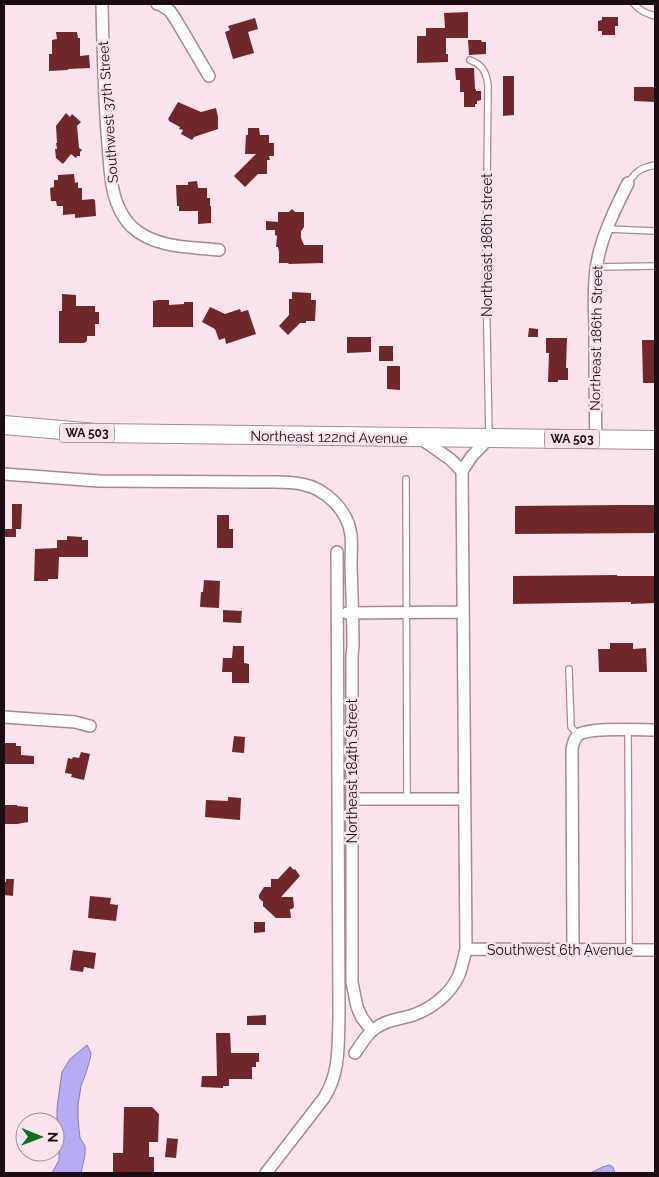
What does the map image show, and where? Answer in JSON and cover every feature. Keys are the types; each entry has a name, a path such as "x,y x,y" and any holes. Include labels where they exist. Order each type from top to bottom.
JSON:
{"highway":[{"name":"Northeast 122nd Avenue","path":"4,425 96,433 655,440"}],"street":[{"name":"Southwest 37th Street","path":"102,4 104,90 110,167 113,188 119,208 124,218 132,227 155,242 218,250"},
{"path":"157,4 170,11 209,76"},
{"name":"Northeast 186th Street","path":"596,439 594,311 596,267 608,229 628,183"},
{"path":"419,438 450,459 462,471"},
{"path":"355,1053 372,1031 397,1018 423,1011 445,995 459,975 466,949 462,471 472,456 489,438"},
{"name":"Northeast 184th Street","path":"4,474 98,481 274,482 302,484 330,497 340,508 347,520 351,534 353,613 352,982 357,1006 362,1018 372,1031"},
{"name":"Northeast 184th Street","path":"266,1173 331,1088 337,1069 339,1017 337,552"},
{"path":"338,614 463,612"},
{"path":"4,717 75,722 90,726"},
{"path":"573,950 572,750 574,741 579,735 591,730 655,730"},
{"path":"352,799 465,799"},
{"name":"Southwest 6th Avenue","path":"466,949 655,950"}],"lane":[{"path":"634,4 647,14 655,16"},
{"name":"Northeast 186th street","path":"470,60 478,63 486,75 488,86 486,280 489,438"},
{"path":"628,183 635,173 642,168 655,165"},
{"path":"608,229 655,231"},
{"path":"596,267 655,266"},
{"path":"406,479 407,799"},
{"path":"569,669 570,727 579,735"},
{"path":"628,730 630,950"}],"shaded area":[{"path":"87,1045 91,1053 81,1086 78,1105 80,1138 85,1146 85,1155 81,1173 52,1173 58,1162 65,1162 65,1112 57,1112 57,1108 62,1072 70,1059"},
{"path":"609,1165 613,1167 615,1173 590,1173 603,1167"}],"building":[{"path":"468,12 468,38 446,38 448,62 417,63 417,36 426,36 426,28 445,28 444,13"},
{"path":"602,17 618,17 615,35 602,35 602,31 598,31 598,21 602,20"},
{"path":"255,18 258,29 248,32 254,53 233,59 225,32 230,30 228,26"},
{"path":"56,32 77,32 78,38 80,38 80,56 89,55 90,68 49,71 49,54 52,54 52,40 57,39"},
{"path":"468,40 486,42 486,54 469,55"},
{"path":"455,68 474,68 475,89 476,91 481,91 481,100 477,101 475,107 464,107 464,92 460,92 460,80 456,80"},
{"path":"503,76 514,76 514,115 503,116"},
{"path":"634,87 655,87 655,102 634,101"},
{"path":"178,102 201,112 216,108 218,129 194,137 192,140 181,134 183,130 179,129 180,127 168,119"},
{"path":"66,113 70,117 72,114 81,122 77,126 79,148 82,150 80,156 76,158 71,154 63,164 56,158 56,126"},
{"path":"248,128 259,128 260,135 269,135 269,143 274,143 274,156 269,156 270,160 267,160 267,174 258,174 245,187 234,176 256,154 245,154"},
{"path":"74,174 75,183 78,182 78,188 82,188 82,200 95,200 96,216 75,218 75,214 63,215 63,206 57,206 56,201 51,201 50,188 54,187 54,180 58,180 58,175"},
{"path":"197,181 198,188 207,188 207,198 210,198 211,206 211,223 198,224 198,211 179,211 179,206 177,206 176,185 188,185 188,182"},
{"path":"292,209 295,212 304,212 304,227 301,231 301,238 304,245 323,245 323,263 279,263 279,252 278,247 276,247 277,236 275,235 275,230 266,230 266,221 278,222 278,212 289,212"},
{"path":"292,292 311,293 311,300 316,300 315,321 300,323 288,335 279,326 289,315 289,299 292,299"},
{"path":"62,294 76,295 76,306 95,306 95,312 99,312 99,324 95,324 95,336 87,336 87,341 84,343 59,343 59,311 62,311"},
{"path":"169,300 169,305 193,302 193,327 153,327 153,301"},
{"path":"210,307 225,314 240,309 241,312 248,310 256,334 226,344 225,338 219,340 215,329 202,322"},
{"path":"529,328 538,329 538,337 528,337"},
{"path":"347,337 371,337 371,352 347,353"},
{"path":"546,338 567,338 566,368 568,368 568,380 548,382 549,353 546,353"},
{"path":"642,340 655,340 655,383 643,383"},
{"path":"379,346 393,346 393,361 379,361"},
{"path":"387,366 400,366 400,390 387,389"},
{"path":"12,504 22,504 21,529 16,529 16,537 5,537 5,529 12,529"},
{"path":"655,505 655,533 515,534 515,506"},
{"path":"217,515 229,515 229,529 233,529 233,548 217,548"},
{"path":"67,536 82,537 82,540 88,540 88,557 59,557 58,579 34,581 35,549 57,548 57,540 67,540"},
{"path":"513,576 655,576 655,603 513,604"},
{"path":"204,580 220,581 219,608 200,607"},
{"path":"223,610 242,611 241,623 223,622"},
{"path":"610,643 633,643 633,649 646,648 647,672 599,672 598,649 610,649"},
{"path":"233,646 244,646 244,663 249,664 249,683 232,683 232,672 222,672 223,658 232,658"},
{"path":"234,736 245,737 244,753 232,752"},
{"path":"4,743 16,743 16,746 21,746 21,755 34,756 34,764 4,764"},
{"path":"81,752 90,754 84,780 71,777 72,774 65,773 68,758 79,758"},
{"path":"228,797 241,798 240,820 205,817 206,800 228,801"},
{"path":"4,805 28,807 28,822 4,824"},
{"path":"290,866 300,876 281,897 293,897 294,907 290,909 291,918 276,918 263,906 259,895 264,887 271,887 271,879 278,879"},
{"path":"6,879 14,879 13,896 4,895 4,882 6,882"},
{"path":"90,896 111,898 110,904 118,905 116,921 88,918"},
{"path":"254,922 265,922 265,932 254,933"},
{"path":"73,950 96,953 94,969 84,967 83,972 70,970"},
{"path":"266,1015 266,1025 247,1025 247,1016"},
{"path":"216,1033 230,1033 231,1053 259,1053 259,1062 256,1062 256,1067 252,1067 252,1079 229,1079 229,1086 223,1086 223,1088 201,1087 202,1076 217,1076"},
{"path":"124,1107 152,1107 159,1114 158,1142 149,1142 149,1157 154,1157 154,1173 113,1173 113,1153 123,1153"},
{"path":"167,1138 178,1139 176,1158 165,1157"}]}
